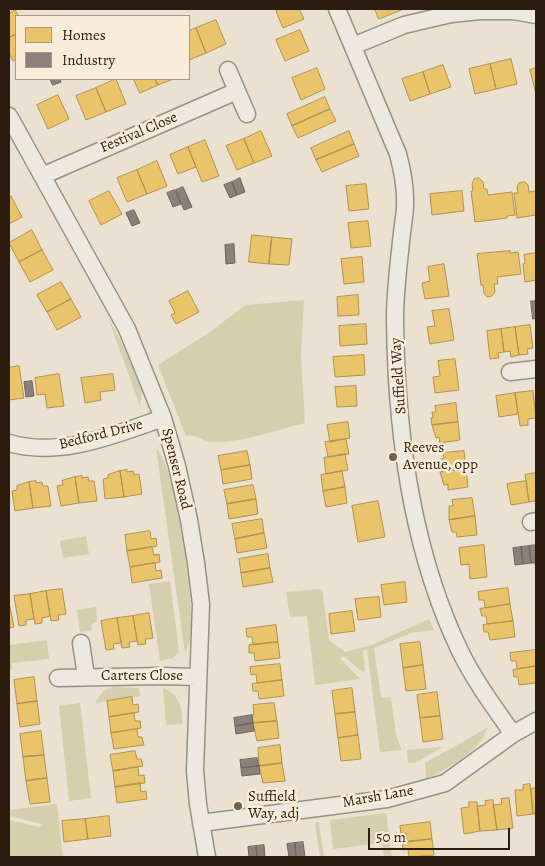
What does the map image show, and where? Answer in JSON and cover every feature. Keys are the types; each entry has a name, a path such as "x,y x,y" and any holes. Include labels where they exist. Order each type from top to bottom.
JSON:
{"street":[{"name":"Suffield Way","path":"337,9 398,154 403,177 405,201 395,318 403,443 420,538 436,593 460,652 513,734"},
{"path":"353,46 404,25 452,14 480,11 513,11 536,15"},
{"path":"228,70 247,114"},
{"name":"Festival Close","path":"42,176 237,91"},
{"name":"Spenser Road","path":"9,116 127,329 163,418 185,502 196,563 201,608 196,770 201,823 207,857"},
{"path":"510,372 536,369"},
{"name":"Bedford Drive","path":"9,442 22,446 46,449 70,446 97,440 163,418"},
{"name":"Carters Close","path":"81,643 86,676"},
{"name":"Carters Close","path":"58,678 86,676 198,677"},
{"name":"Marsh Lane","path":"201,823 387,799 445,783 513,734 536,721"}],"shaded area":[{"path":"304,300 301,355 305,423 248,438 224,442 208,442 190,435 186,436 158,365 211,331 246,305"},
{"path":"108,318 124,347 142,390 140,406"},
{"path":"156,448 164,461 171,483 184,540 191,622 190,642 185,653"},
{"path":"86,536 89,554 63,558 60,541"},
{"path":"170,581 179,652 173,658 160,661 149,584"},
{"path":"322,589 329,640 345,652 371,645 429,619 434,630 411,633 374,648 381,698 391,697 396,735 402,750 380,752 367,649 363,651 365,670 363,672 343,656 340,658 360,679 315,685 307,616 290,617 286,592"},
{"path":"96,607 97,622 92,624 91,631 80,632 77,610"},
{"path":"47,640 49,659 12,663 12,669 9,670 9,645"},
{"path":"114,687 139,688 140,696 95,703 105,691"},
{"path":"163,688 173,694 179,702 182,712 182,724 166,725"},
{"path":"80,703 91,798 69,801 59,706"},
{"path":"487,728 484,736 471,752 453,765 426,779 425,763"},
{"path":"443,747 419,762 408,763 407,750"},
{"path":"57,804 63,857 9,857 9,820 39,827 42,824 9,816 9,810"},
{"path":"386,813 392,857 384,857 382,843 333,849 330,820"},
{"path":"319,822 324,857 320,857 315,823"}],"building: Homes":[{"path":"280,9 299,9 304,19 283,28 276,11"},
{"path":"375,9 404,9 379,19"},
{"path":"15,10 18,15 15,15 15,35 9,38 9,14"},
{"path":"216,20 226,44 206,53 196,28"},
{"path":"196,28 206,53 190,60 190,31"},
{"path":"300,30 309,51 285,61 276,40"},
{"path":"15,35 15,60 13,61 9,53 9,38"},
{"path":"511,59 517,84 496,89 490,64"},
{"path":"490,64 496,89 475,94 469,69"},
{"path":"443,65 451,87 430,94 423,72"},
{"path":"317,68 325,89 301,100 292,78"},
{"path":"536,68 536,94 530,70"},
{"path":"423,72 430,94 410,101 402,79"},
{"path":"116,80 126,104 106,112 96,88"},
{"path":"134,80 156,80 158,85 140,93"},
{"path":"156,80 171,80 158,85"},
{"path":"96,88 106,112 86,120 76,96"},
{"path":"58,95 69,119 48,129 37,105"},
{"path":"325,97 330,109 292,126 287,114"},
{"path":"330,109 336,121 298,138 292,126"},
{"path":"261,131 272,156 254,163 244,139"},
{"path":"349,131 354,144 316,160 311,148"},
{"path":"244,139 254,163 237,170 226,146"},
{"path":"205,140 219,176 202,182 188,147"},
{"path":"354,144 359,156 322,172 316,160"},
{"path":"188,147 196,167 178,174 170,155"},
{"path":"157,161 167,186 147,194 137,170"},
{"path":"137,170 147,194 127,202 117,178"},
{"path":"479,178 483,182 484,189 487,189 488,195 512,192 515,215 507,216 507,218 475,222 471,191 473,191 472,184 474,179"},
{"path":"525,182 528,185 529,192 536,191 536,215 517,218 514,193 518,193 517,187 519,183"},
{"path":"366,184 369,209 349,211 346,186"},
{"path":"109,191 122,214 101,225 89,201"},
{"path":"462,191 464,211 432,215 430,194"},
{"path":"11,196 22,217 9,224 9,198"},
{"path":"368,221 371,246 351,248 348,223"},
{"path":"32,230 42,250 19,262 9,243"},
{"path":"252,235 272,237 269,264 249,262"},
{"path":"272,237 292,239 289,265 269,264"},
{"path":"42,250 53,270 30,282 19,262"},
{"path":"510,251 510,253 518,252 521,274 497,277 498,284 494,284 495,292 492,296 487,297 484,293 483,285 481,285 477,254"},
{"path":"536,253 536,280 525,282 524,255"},
{"path":"362,257 364,282 344,284 341,259"},
{"path":"444,264 449,296 425,299 422,283 430,281 428,267"},
{"path":"61,282 71,299 47,312 37,295"},
{"path":"188,291 199,312 176,324 171,315 175,313 169,301"},
{"path":"358,295 359,315 338,316 337,297"},
{"path":"71,299 81,317 57,330 47,312"},
{"path":"449,309 454,340 430,344 427,327 435,326 432,311"},
{"path":"366,324 367,344 340,346 339,326"},
{"path":"530,325 533,348 527,349 528,354 519,355 515,327"},
{"path":"515,327 519,355 511,357 510,351 504,352 501,329"},
{"path":"501,329 504,352 498,353 499,358 490,359 487,331"},
{"path":"364,355 365,375 335,377 333,357"},
{"path":"455,359 459,390 435,393 433,377 440,376 438,361"},
{"path":"19,366 24,398 9,400 9,368"},
{"path":"59,374 64,406 47,408 45,394 37,395 35,378"},
{"path":"113,374 115,390 100,392 101,400 85,403 81,378"},
{"path":"356,386 357,406 337,407 335,387"},
{"path":"533,391 536,418 528,419 528,425 520,426 515,393"},
{"path":"515,393 518,414 499,417 496,396"},
{"path":"456,403 458,422 432,425 431,418 433,418 432,412 436,412 435,406"},
{"path":"348,422 350,438 330,442 327,425"},
{"path":"458,422 460,440 440,443 439,437 436,438 432,425"},
{"path":"346,439 349,454 328,457 325,442"},
{"path":"247,451 250,465 221,470 218,456"},
{"path":"464,451 466,469 440,472 440,459 444,459 443,453"},
{"path":"345,454 348,470 326,474 324,458"},
{"path":"250,465 252,479 223,484 221,470"},
{"path":"466,469 468,487 448,490 448,484 444,485 440,472"},
{"path":"127,470 127,472 133,471 134,475 139,474 142,494 124,497 120,471"},
{"path":"120,471 124,497 105,499 103,479"},
{"path":"342,471 345,487 323,491 321,475"},
{"path":"536,473 536,501 529,502 525,475"},
{"path":"82,476 82,478 88,477 89,481 94,481 97,501 79,503 75,477"},
{"path":"75,477 79,503 61,506 57,486 63,485 62,481"},
{"path":"36,481 36,483 42,482 43,486 48,486 51,506 33,508 29,482"},
{"path":"526,481 529,502 511,505 507,484"},
{"path":"29,482 33,508 15,511 12,491 17,490 17,486"},
{"path":"253,485 256,499 227,504 224,490"},
{"path":"345,487 347,503 326,507 323,491"},
{"path":"472,498 475,516 449,520 449,506 453,506 452,500"},
{"path":"256,499 258,514 229,519 227,504"},
{"path":"378,501 385,537 358,542 352,506"},
{"path":"475,516 477,535 457,537 456,532 452,532 449,520"},
{"path":"262,519 264,533 235,539 232,524"},
{"path":"150,531 151,539 156,538 157,546 127,551 125,535"},
{"path":"264,533 267,548 237,553 235,539"},
{"path":"484,545 487,577 470,579 469,564 461,565 459,548"},
{"path":"152,547 154,555 159,554 160,562 130,567 127,551"},
{"path":"268,554 270,568 241,573 239,559"},
{"path":"155,563 156,571 161,570 162,578 132,583 130,567"},
{"path":"270,568 273,582 243,587 241,573"},
{"path":"405,582 407,602 384,605 381,585"},
{"path":"508,588 510,604 485,608 484,600 479,600 478,592"},
{"path":"62,589 66,614 58,615 59,620 51,621 46,591"},
{"path":"46,591 50,616 42,618 42,623 35,624 30,594"},
{"path":"30,594 34,619 26,620 26,625 19,626 14,596"},
{"path":"379,597 381,617 358,620 355,599"},
{"path":"9,602 14,627 9,628"},
{"path":"510,604 513,621 487,624 486,616 482,616 480,609"},
{"path":"352,611 355,631 331,634 329,614"},
{"path":"149,613 153,638 145,639 146,644 138,645 133,616"},
{"path":"133,616 137,641 129,642 130,647 122,648 117,618"},
{"path":"117,618 121,643 113,644 114,649 106,650 101,621"},
{"path":"513,621 515,637 490,640 488,632 484,632 483,625"},
{"path":"276,625 278,642 253,645 252,637 247,637 246,629"},
{"path":"278,642 280,658 255,661 254,653 249,653 249,645"},
{"path":"420,642 423,665 403,668 400,644"},
{"path":"536,650 536,666 517,669 516,661 511,661 510,653"},
{"path":"280,664 282,680 257,683 256,674 251,675 250,667"},
{"path":"423,665 426,689 406,691 403,668"},
{"path":"536,666 536,683 519,685 518,677 514,677 513,670"},
{"path":"34,677 37,701 17,704 14,680"},
{"path":"282,680 284,696 259,699 258,691 253,691 252,684"},
{"path":"352,688 355,712 335,714 332,691"},
{"path":"437,692 440,716 420,718 417,695"},
{"path":"132,697 133,705 138,704 139,712 109,717 107,701"},
{"path":"37,701 40,724 20,727 17,704"},
{"path":"274,703 277,721 253,723 253,705"},
{"path":"355,712 358,735 338,738 335,714"},
{"path":"134,713 135,721 140,721 141,728 111,733 109,717"},
{"path":"440,716 443,739 423,742 420,718"},
{"path":"277,721 279,738 257,741 253,723"},
{"path":"137,729 138,737 142,737 144,745 114,749 111,733"},
{"path":"41,731 44,755 23,757 20,734"},
{"path":"358,735 361,759 341,761 338,738"},
{"path":"280,745 282,763 259,766 258,748"},
{"path":"135,751 137,759 141,759 143,766 113,771 110,755"},
{"path":"44,755 47,778 26,781 23,757"},
{"path":"282,763 285,781 263,783 259,766"},
{"path":"138,767 139,776 144,775 145,783 115,787 113,771"},
{"path":"47,778 50,802 30,804 26,781"},
{"path":"140,783 141,792 146,791 147,799 117,803 115,787"},
{"path":"530,784 533,814 517,816 515,790 523,790 523,785"},
{"path":"536,788 536,814 533,814 531,789"},
{"path":"509,798 513,828 497,830 493,805 502,804 501,799"},
{"path":"493,800 497,830 480,831 477,806 486,805 485,801"},
{"path":"469,802 477,802 480,831 464,834 461,808 469,807"},
{"path":"109,816 111,836 88,839 85,819"},
{"path":"85,819 88,839 64,842 62,821"},
{"path":"430,822 432,839 407,842 406,833 401,834 400,826"},
{"path":"432,839 434,855 409,857 408,849 403,850 402,842"}],"building: Industry":[{"path":"50,80 60,80 61,82 53,85"},
{"path":"240,178 245,192 237,195 232,182"},
{"path":"232,182 237,195 230,198 224,185"},
{"path":"183,187 192,207 184,210 176,190"},
{"path":"175,190 181,204 173,207 167,193"},
{"path":"134,210 140,223 132,226 126,213"},
{"path":"234,244 235,263 226,264 225,245"},
{"path":"531,301 536,301 536,318 533,319"},
{"path":"32,381 34,396 26,397 24,382"},
{"path":"536,545 536,563 531,563 529,546"},
{"path":"529,546 531,563 523,564 521,547"},
{"path":"521,547 523,564 515,565 513,548"},
{"path":"252,715 253,723 235,726 234,718"},
{"path":"253,723 254,731 236,734 235,726"},
{"path":"257,758 259,766 241,768 240,760"},
{"path":"259,766 260,774 242,776 241,768"},
{"path":"303,842 305,857 296,857 295,843"},
{"path":"295,843 296,857 289,857 287,844"},
{"path":"264,845 265,857 257,857 256,846"},
{"path":"256,846 257,857 249,857 248,847"}],"place":[{"name":"Reeves Avenue, opp","path":"393,457"},
{"name":"Suffield Way, adj","path":"238,806"}]}
